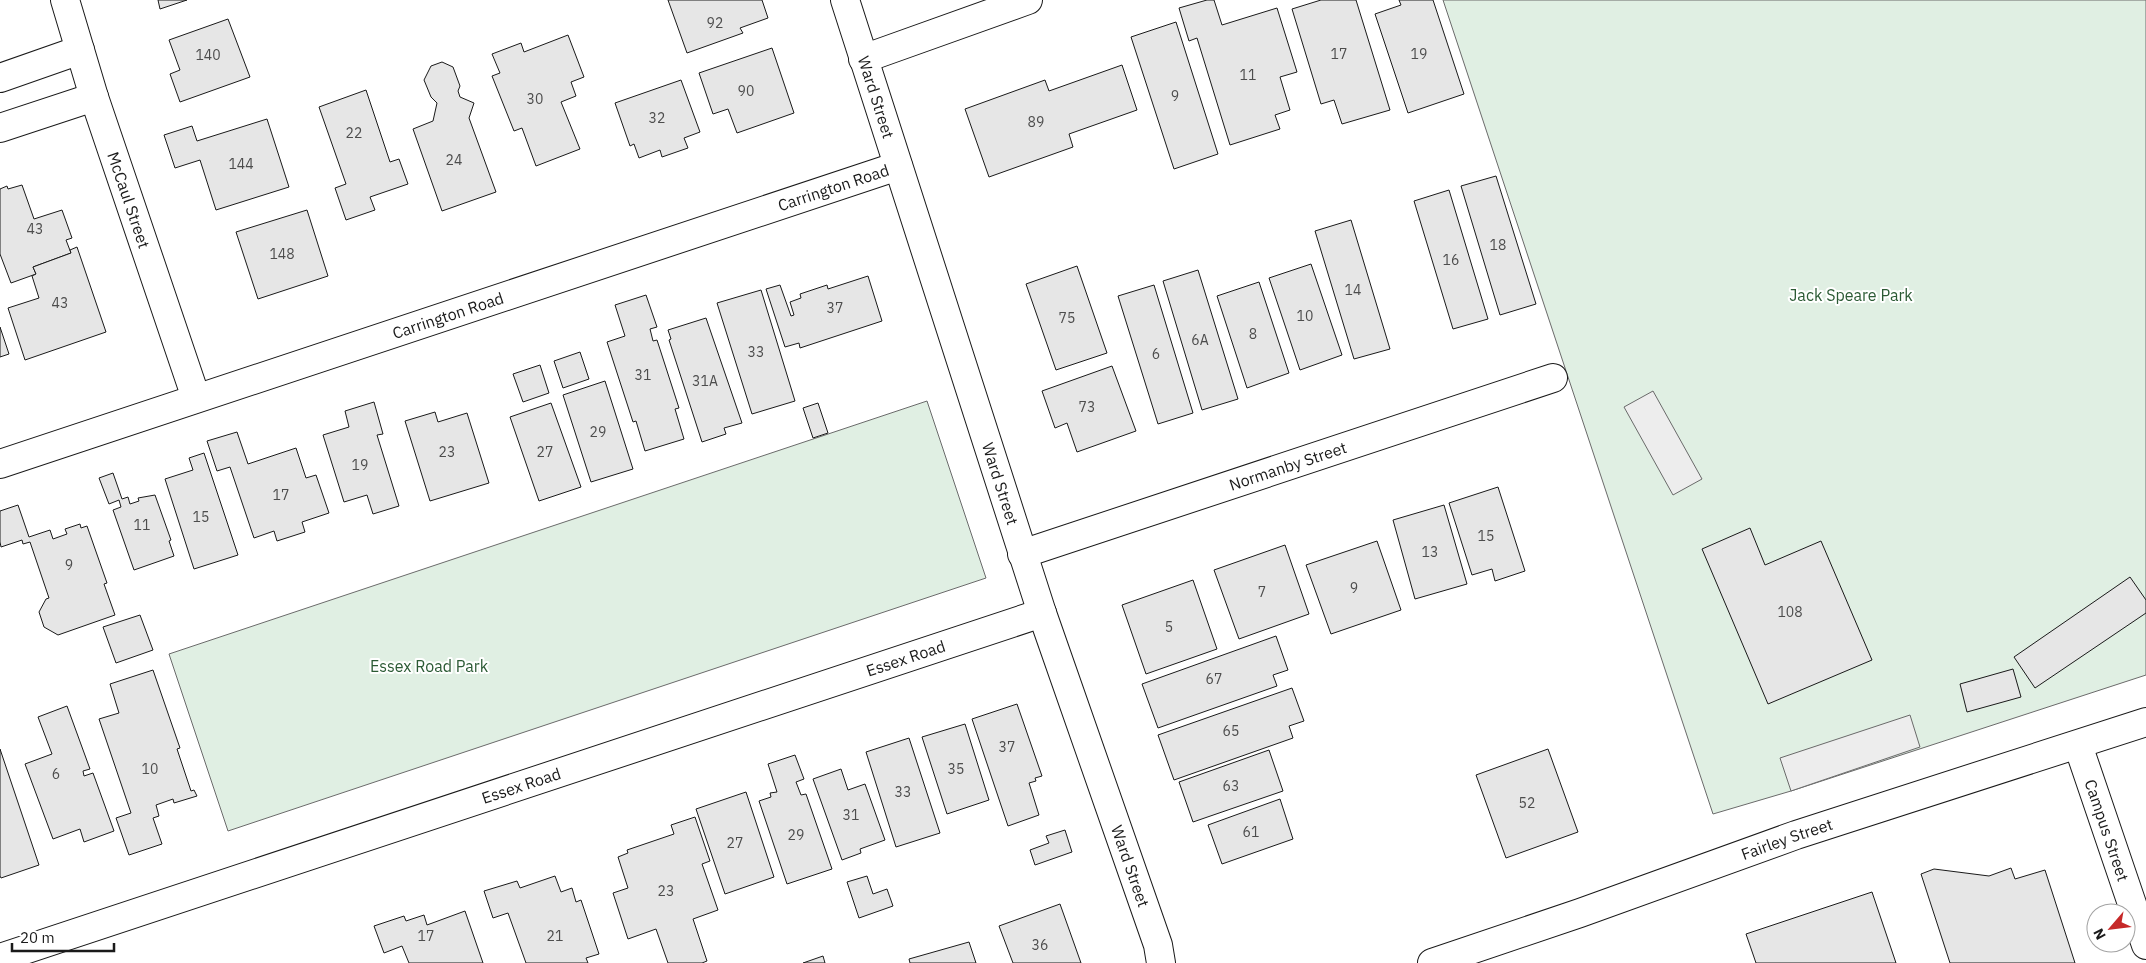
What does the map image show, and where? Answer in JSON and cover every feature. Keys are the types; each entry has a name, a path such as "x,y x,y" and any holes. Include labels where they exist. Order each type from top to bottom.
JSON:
{"street":[{"name":"McCaul Street","path":"65,0 94,97 196,398"},
{"name":"Ward Street","path":"845,0 1022,554 1158,945 1161,963"},
{"path":"863,59 1028,0"},
{"path":"0,78 80,50"},
{"path":"0,128 94,97"},
{"name":"Carrington Road","path":"0,464 898,166"},
{"name":"Normanby Street","path":"1022,554 1553,378"},
{"name":"Essex Road","path":"0,958 1042,613"},
{"name":"Fairley Street","path":"1432,963 1580,913 1787,838 2146,722"},
{"name":"Campus Street","path":"2078,744 2146,945"}],"green space":[{"name":"Jack Speare Park","path":"1443,0 2146,0 2146,675 1791,791 1713,814"},
{"name":"Essex Road Park","path":"927,401 986,578 228,831 169,654"}],"shaded area":[{"path":"1653,391 1702,479 1673,495 1624,407"},
{"path":"1910,715 1920,747 1791,791 1780,758"}],"building":[{"path":"158,0 187,0 160,9"},
{"path":"668,0 762,0 768,18 740,28 743,33 687,53"},
{"path":"1207,0 1214,0 1222,25 1277,8 1297,72 1280,77 1290,110 1275,115 1280,129 1230,145 1197,38 1189,41 1179,8"},
{"path":"1321,0 1356,0 1390,110 1342,124 1334,100 1321,104 1292,9"},
{"path":"1399,0 1433,0 1464,94 1408,113 1375,14 1401,5"},
{"path":"228,19 250,77 180,102 170,74 180,70 169,40"},
{"path":"1176,22 1218,154 1174,169 1131,37"},
{"path":"568,35 584,77 571,82 576,96 561,102 580,149 536,166 522,128 514,131 492,76 500,73 492,54 521,43 524,52"},
{"path":"772,48 794,113 737,133 728,109 713,114 699,73"},
{"path":"442,62 453,67 460,86 458,91 460,97 474,103 469,118 496,192 442,211 413,129 433,121 437,103 431,97 424,80 431,66"},
{"path":"1122,65 1137,110 1069,134 1073,147 989,177 965,109 1045,80 1049,91"},
{"path":"681,80 700,132 684,138 688,148 662,157 660,150 639,158 634,144 630,146 615,103"},
{"path":"366,90 390,162 399,159 408,184 370,197 375,210 346,220 335,188 346,184 319,107"},
{"path":"267,119 289,187 216,210 200,160 175,168 164,135 192,126 197,141"},
{"path":"1496,176 1536,304 1500,315 1461,186"},
{"path":"22,185 34,219 62,210 72,238 66,240 71,253 33,267 36,274 11,283 0,254 0,189 7,186 8,189"},
{"path":"1449,190 1488,319 1453,329 1414,201"},
{"path":"307,210 328,276 258,299 236,232"},
{"path":"1351,220 1390,349 1354,359 1315,231"},
{"path":"77,247 106,332 25,360 8,308 39,298 32,276 36,274 33,267 71,253 70,250"},
{"path":"1311,264 1342,355 1300,370 1269,278"},
{"path":"1077,266 1107,353 1056,370 1026,284"},
{"path":"1198,270 1238,399 1202,410 1163,281"},
{"path":"868,276 882,321 800,348 799,343 785,347 766,289 780,285 791,316 794,315 790,302 801,298 800,294 827,285 828,289"},
{"path":"1259,282 1289,373 1247,388 1217,296"},
{"path":"1154,285 1193,413 1158,424 1118,296"},
{"path":"761,290 795,401 752,414 717,303"},
{"path":"646,295 657,327 650,329 653,341 657,340 679,408 675,409 684,439 645,451 636,421 633,422 607,342 625,336 615,305"},
{"path":"706,318 742,423 724,428 726,434 702,442 669,340 671,339 668,330"},
{"path":"0,327 9,354 0,357"},
{"path":"580,352 589,379 563,388 554,361"},
{"path":"540,365 549,393 523,402 513,374"},
{"path":"1112,366 1136,431 1077,452 1067,423 1055,428 1042,391"},
{"path":"605,381 633,469 591,482 563,395"},
{"path":"374,402 383,434 377,435 399,506 373,514 367,495 344,502 323,435 349,427 345,411"},
{"path":"551,403 581,487 539,501 510,417"},
{"path":"818,403 828,433 813,438 803,408"},
{"path":"435,412 438,422 467,413 489,483 430,501 405,421"},
{"path":"237,432 248,464 296,448 306,478 316,475 329,513 302,522 305,532 277,541 274,531 254,538 230,467 217,471 207,441"},
{"path":"204,453 238,555 194,569 165,479 193,470 189,458"},
{"path":"113,473 122,499 128,497 130,504 139,501 138,498 155,495 171,540 169,541 174,556 134,570 113,510 121,507 119,500 109,504 99,478"},
{"path":"1498,487 1525,571 1495,581 1492,569 1472,575 1449,503"},
{"path":"18,505 29,537 50,530 53,539 67,534 65,529 80,524 81,528 87,526 107,583 104,584 115,615 58,635 44,627 39,612 46,599 49,598 30,542 23,544 22,540 1,547 0,511"},
{"path":"1444,505 1467,584 1415,599 1393,520"},
{"path":"1750,528 1765,565 1821,541 1872,660 1768,704 1702,549"},
{"path":"1377,541 1401,610 1331,634 1306,565"},
{"path":"1285,545 1309,614 1239,639 1214,570"},
{"path":"2130,577 2146,600 2146,613 2035,688 2014,657"},
{"path":"1193,580 1217,649 1146,674 1122,605"},
{"path":"140,615 153,650 116,663 103,627"},
{"path":"1276,636 1288,670 1273,675 1277,686 1158,728 1142,684"},
{"path":"2013,669 2021,697 1967,712 1960,684"},
{"path":"153,670 180,748 177,749 191,791 194,790 197,796 174,803 173,799 156,805 159,816 153,818 162,844 129,855 116,818 131,813 99,719 119,713 110,684"},
{"path":"1292,688 1304,721 1289,726 1293,738 1174,780 1158,735"},
{"path":"1017,704 1042,776 1035,778 1036,781 1029,783 1039,815 1008,826 972,719"},
{"path":"67,706 90,769 83,771 84,776 93,773 114,831 84,842 80,829 53,839 25,764 52,754 38,717"},
{"path":"965,724 989,800 947,814 922,737"},
{"path":"909,738 940,833 896,847 866,752"},
{"path":"0,749 39,865 1,878 0,876"},
{"path":"1548,749 1578,832 1506,858 1476,775"},
{"path":"1269,750 1283,791 1193,822 1179,782"},
{"path":"795,755 804,779 796,782 801,795 806,794 832,869 787,884 759,801 771,797 770,793 777,792 768,764"},
{"path":"841,769 848,790 865,784 885,840 860,849 861,853 842,860 813,779"},
{"path":"746,792 774,877 725,894 696,809"},
{"path":"1280,799 1293,839 1222,864 1208,825"},
{"path":"695,817 710,861 702,864 718,910 693,919 707,961 702,963 668,963 656,929 628,939 613,893 628,888 618,857 628,853 627,850 674,834 671,825"},
{"path":"1065,830 1072,852 1035,865 1030,850 1049,843 1046,836"},
{"path":"2011,868 2015,879 2045,870 2075,963 1950,963 1921,874 1934,869 1989,876"},
{"path":"555,876 561,892 572,888 576,902 581,900 599,954 586,958 588,963 526,963 508,913 493,918 484,891 517,881 520,888"},
{"path":"867,876 873,894 887,889 893,906 859,918 847,882"},
{"path":"1872,892 1896,963 1756,963 1746,934"},
{"path":"1060,904 1081,963 1013,963 999,926"},
{"path":"465,911 483,963 409,963 402,946 384,953 374,926 404,916 406,921 424,915 427,925"},
{"path":"969,942 976,963 910,963 909,959"},
{"path":"823,956 825,963 803,963"}]}
